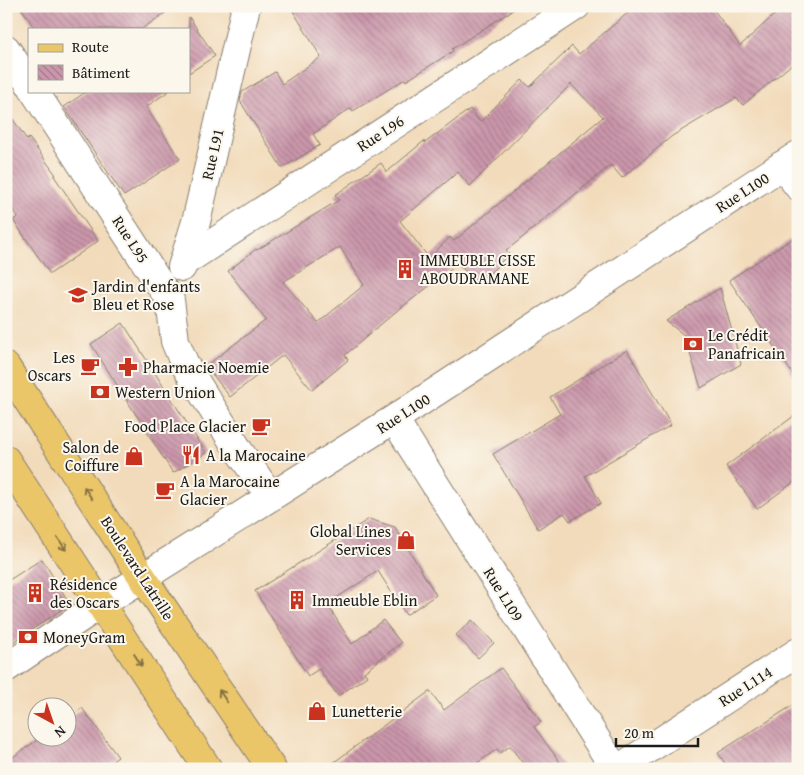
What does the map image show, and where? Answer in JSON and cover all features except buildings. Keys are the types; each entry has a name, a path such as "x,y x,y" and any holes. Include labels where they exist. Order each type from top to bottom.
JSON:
{"main road":[{"name":"Boulevard Latrille","path":"6,367 143,578 272,769"},
{"path":"6,460 102,604 208,769"}],"street":[{"name":"Rue L91","path":"170,300 196,222 246,6"},
{"name":"Rue L96","path":"184,262 576,6"},
{"path":"6,48 28,81"},
{"name":"Rue L95","path":"35,92 170,300 176,341 185,364 239,451 271,497"},
{"name":"Rue L100","path":"6,668 143,578 793,169"},
{"name":"Rue L109","path":"394,419 616,769"},
{"name":"Rue L114","path":"616,769 798,652"}],"place":[{"name":"IMMEUBLE CISSE ABOUDRAMANE","path":"405,269"},
{"name":"Jardin d'enfants Bleu et Rose","path":"78,295"},
{"name":"Le Crédit Panafricain","path":"693,344"},
{"name":"Les Oscars ‌","path":"90,366"},
{"name":"Pharmacie Noemie","path":"128,367"},
{"name":"Western Union","path":"100,392"},
{"name":"Food Place Glacier","path":"261,426"},
{"name":"A la Marocaine","path":"191,455"},
{"name":"Salon de Coiffure","path":"134,456"},
{"name":"A la Marocaine Glacier","path":"165,490"},
{"name":"Global Lines Services","path":"406,540"},
{"name":"Résidence des Oscars","path":"35,593"},
{"name":"Immeuble Eblin","path":"297,600"},
{"name":"MoneyGram","path":"28,637"},
{"name":"Lunetterie","path":"317,711"}]}
